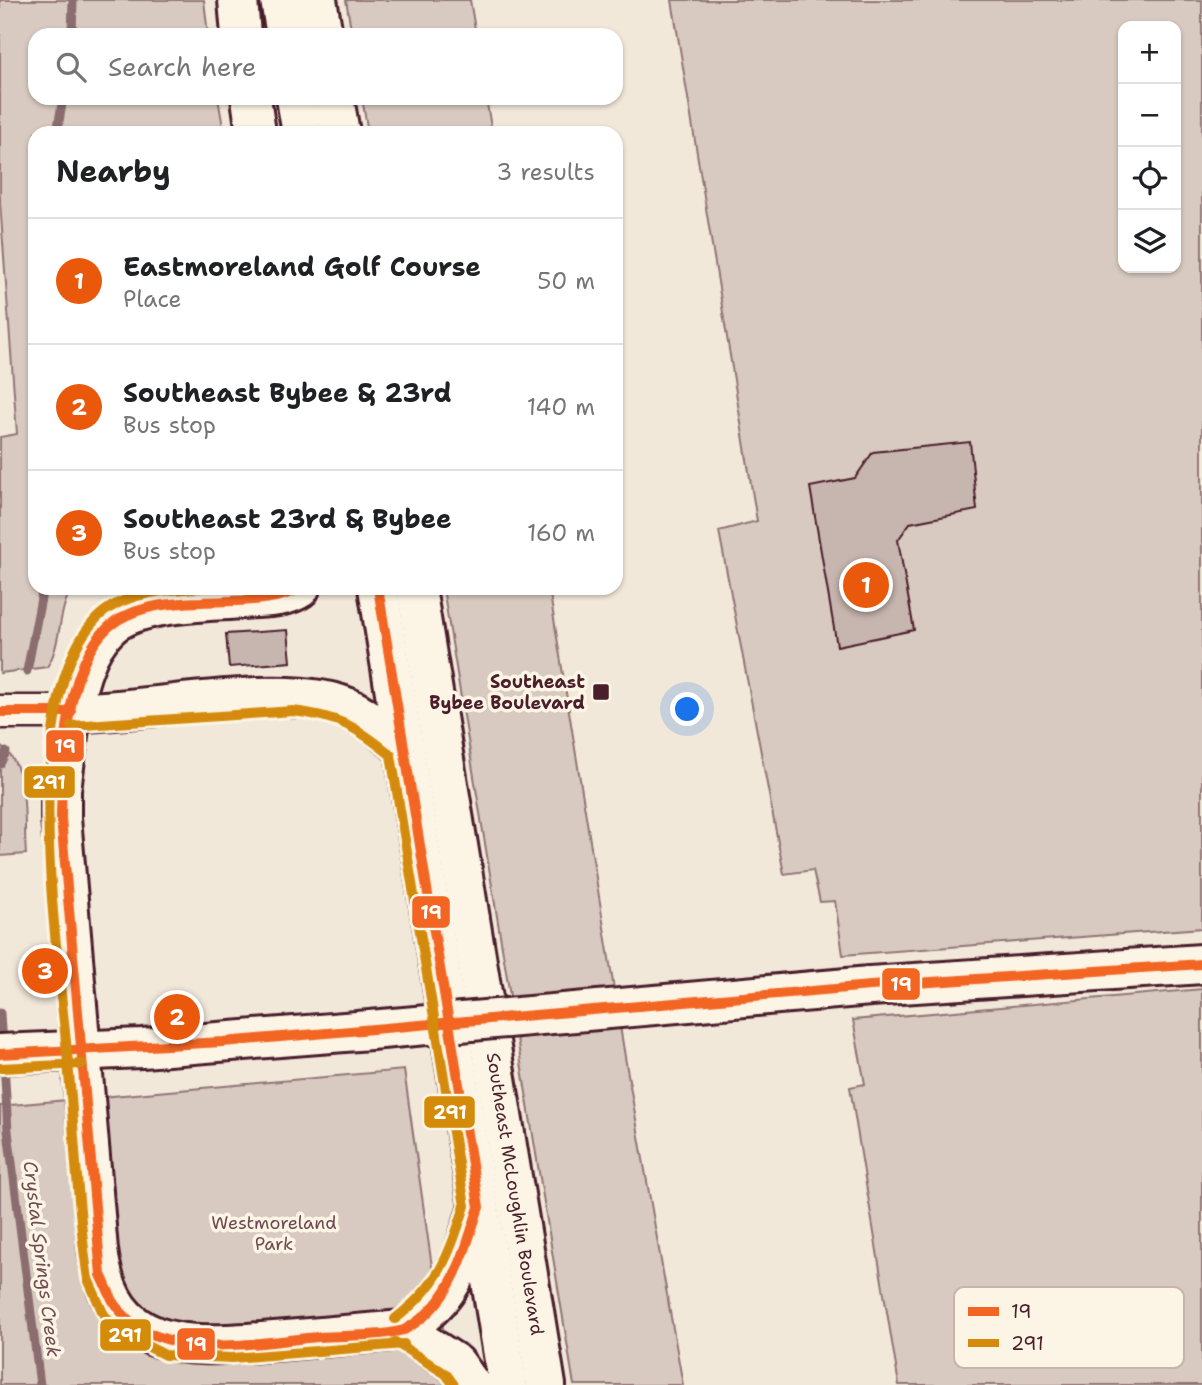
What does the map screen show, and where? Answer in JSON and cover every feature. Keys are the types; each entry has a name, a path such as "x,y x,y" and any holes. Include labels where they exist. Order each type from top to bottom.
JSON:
{"main road":[{"path":"238,0 240,28"},
{"path":"280,0 285,28"},
{"path":"317,0 322,28"},
{"path":"252,105 255,126"},
{"path":"297,105 301,126"},
{"path":"335,105 339,126"},
{"path":"282,595 177,604 127,616 108,627 90,652 72,712 61,790 61,818 101,1275 115,1306 127,1321 167,1341 193,1345 403,1330 446,1295 456,1277 479,1207"},
{"path":"379,595 508,1385"},
{"name":"Southeast McLoughlin Boulevard","path":"417,595 547,1385"},
{"path":"72,712 106,713 205,703 311,697 352,709 404,748"},
{"path":"11,1053 370,1030 870,986 1202,964"},
{"path":"403,1330 456,1364 471,1385"}],"street":[{"path":"0,712 72,712"}],"green space":[{"path":"0,0 204,0 207,28 28,28 28,105 219,105 223,126 28,126 28,595 68,595 55,648 47,667 0,673 0,437 17,434 0,202"},
{"path":"346,0 470,0 475,28 351,28"},
{"path":"672,0 1202,0 1202,928 843,955 835,901 820,902 813,870 784,874 719,531 757,521"},
{"path":"363,105 487,105 491,126 367,126"},
{"path":"444,595 550,595 626,1063 683,1385 574,1385"},
{"path":"0,746 17,766 21,780 26,854 0,856"},
{"path":"1202,989 1202,1385 899,1385 850,1087 865,1084 853,1020"},
{"name":"Westmoreland Park","path":"404,1070 434,1281 454,1385 0,1385 0,1106"}],"building":[{"path":"970,442 977,510 910,523 898,540 914,630 837,646 810,487 855,478 873,452"},
{"path":"288,630 291,662 229,667 226,634"}],"waterway":[{"name":"Crystal Springs Creek","path":"72,28 73,0"},
{"name":"Crystal Springs Creek","path":"58,126 62,105"},
{"name":"Crystal Springs Creek","path":"27,671 42,595"},
{"name":"Crystal Springs Creek","path":"0,764 6,752"},
{"name":"Crystal Springs Creek","path":"0,1013 2,1046"},
{"name":"Crystal Springs Creek","path":"4,1063 8,1131 40,1385"}],"transit line":[{"name":"291","path":"142,595 118,603 96,619 71,658 57,709 50,768 52,897 88,1279 103,1313 117,1331 165,1355 232,1358 404,1344"},
{"name":"19","path":"283,595 252,600 169,604 147,608 118,620 100,635 87,657 77,682 66,739 61,818 101,1275 115,1304 133,1323 155,1336 181,1343 238,1345 404,1330 434,1307 445,1293 461,1261 479,1207 379,595"},
{"name":"291","path":"71,726 293,711 323,716 346,724 391,755 465,1206 447,1256 432,1282 410,1307 395,1319"},
{"name":"19","path":"0,712 71,712"},
{"name":"19","path":"0,1054 223,1042 870,986 1202,964"},
{"name":"291","path":"1,1068 82,1064"},
{"name":"291","path":"395,1342 446,1374 454,1385"}],"place":[{"name":"Eastmoreland Golf Course","path":"866,585"},
{"name":"Southeast Bybee Boulevard","path":"601,692"},
{"name":"Southeast 23rd & Bybee","path":"45,971"},
{"name":"Southeast Bybee & 23rd","path":"177,1017"}]}
